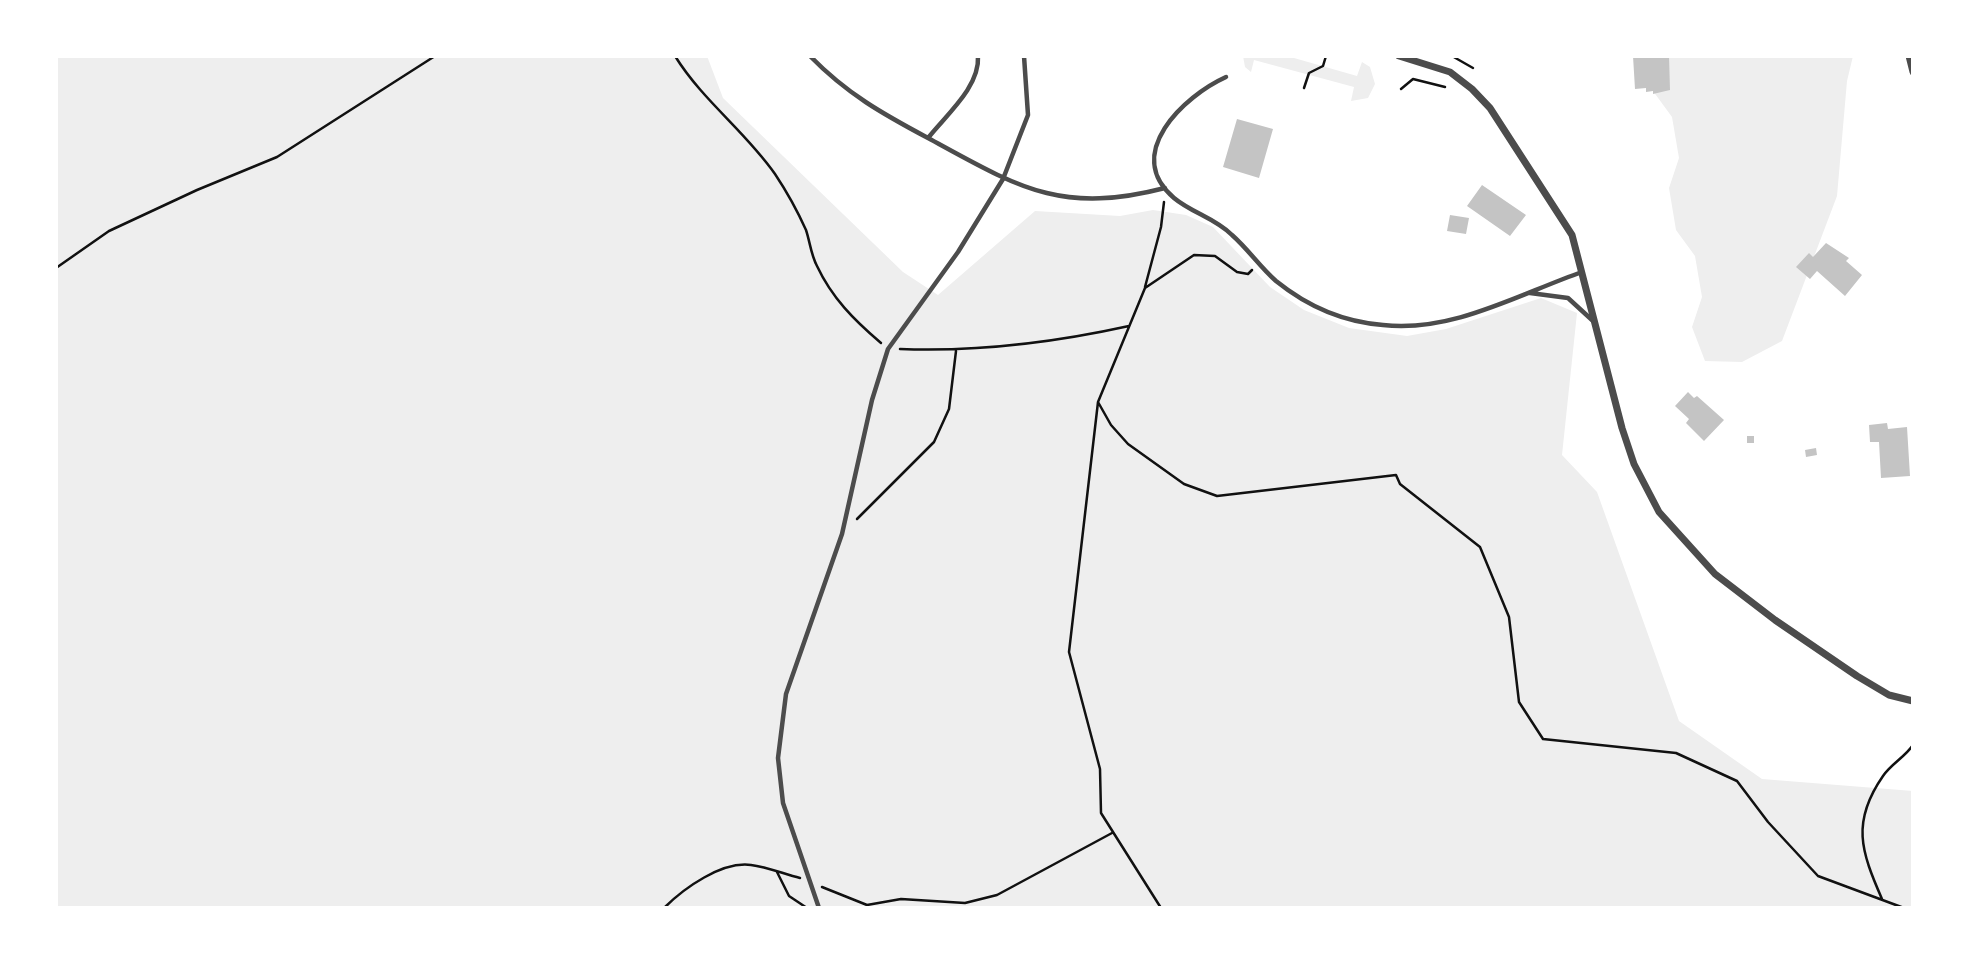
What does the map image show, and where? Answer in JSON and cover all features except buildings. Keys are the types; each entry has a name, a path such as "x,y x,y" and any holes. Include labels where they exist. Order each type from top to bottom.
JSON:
{"street":[{"path":"1399,56 1450,72 1490,108 1572,235 1634,464 1659,512 1685,544 1725,582 1857,676 1889,695 1913,701"},
{"path":"1909,56 1913,72"}],"lane":[{"path":"810,56 871,108 1003,179 1037,191 1090,199 1122,199 1165,188"},
{"path":"928,138 972,83 978,71 978,56"},
{"path":"819,908 783,803 778,758 786,694 842,534 872,400 888,349 963,244 1003,179 1028,115 1024,56"},
{"path":"1226,77 1192,96 1163,128 1154,167 1173,198 1231,234 1260,264 1299,297 1338,316 1385,326 1416,326 1448,320 1582,272"},
{"path":"1526,293 1568,298 1586,312 1594,323"}],"path":[{"path":"56,268 109,231 277,157 435,56"},
{"path":"675,56 709,102 747,137 789,196 807,232 816,264 834,296 853,319 888,349 956,351 1054,342 1129,326"},
{"path":"1304,88 1309,74 1323,66 1326,56"},
{"path":"1452,56 1473,68"},
{"path":"1401,89 1413,79 1445,87"},
{"path":"1161,908 1101,813 1100,769 1069,652 1098,402 1145,288 1161,227 1165,188"},
{"path":"1145,288 1194,255 1215,257 1237,272 1248,274 1260,264"},
{"path":"842,534 933,442 949,409 956,351"},
{"path":"1098,402 1111,425 1128,444 1184,484 1217,496 1396,475 1401,484 1480,547 1509,617 1520,702 1543,739 1676,754 1737,780 1768,822 1818,877 1904,908"},
{"path":"1882,898 1864,855 1863,818 1884,774 1907,755 1913,745"},
{"path":"664,908 677,895 729,866 751,864 810,881 867,905 901,899 965,903 997,895 1113,832"},
{"path":"777,872 789,896 807,908"}],"shaded area":[{"path":"56,56 707,56 723,98 903,272 938,295 1035,211 1120,216 1153,210 1186,215 1213,227 1270,287 1304,310 1349,328 1407,336 1446,329 1541,298 1577,313 1562,455 1597,492 1679,721 1762,779 1913,791 1913,908 56,908"},
{"path":"1243,56 1287,56 1357,76 1362,62 1370,67 1375,84 1368,98 1351,101 1354,87 1254,60 1251,72 1245,67"},
{"path":"1647,56 1853,56 1847,81 1837,196 1782,341 1742,362 1705,361 1692,327 1702,297 1695,256 1676,230 1669,188 1679,158 1672,117 1653,91"}]}
